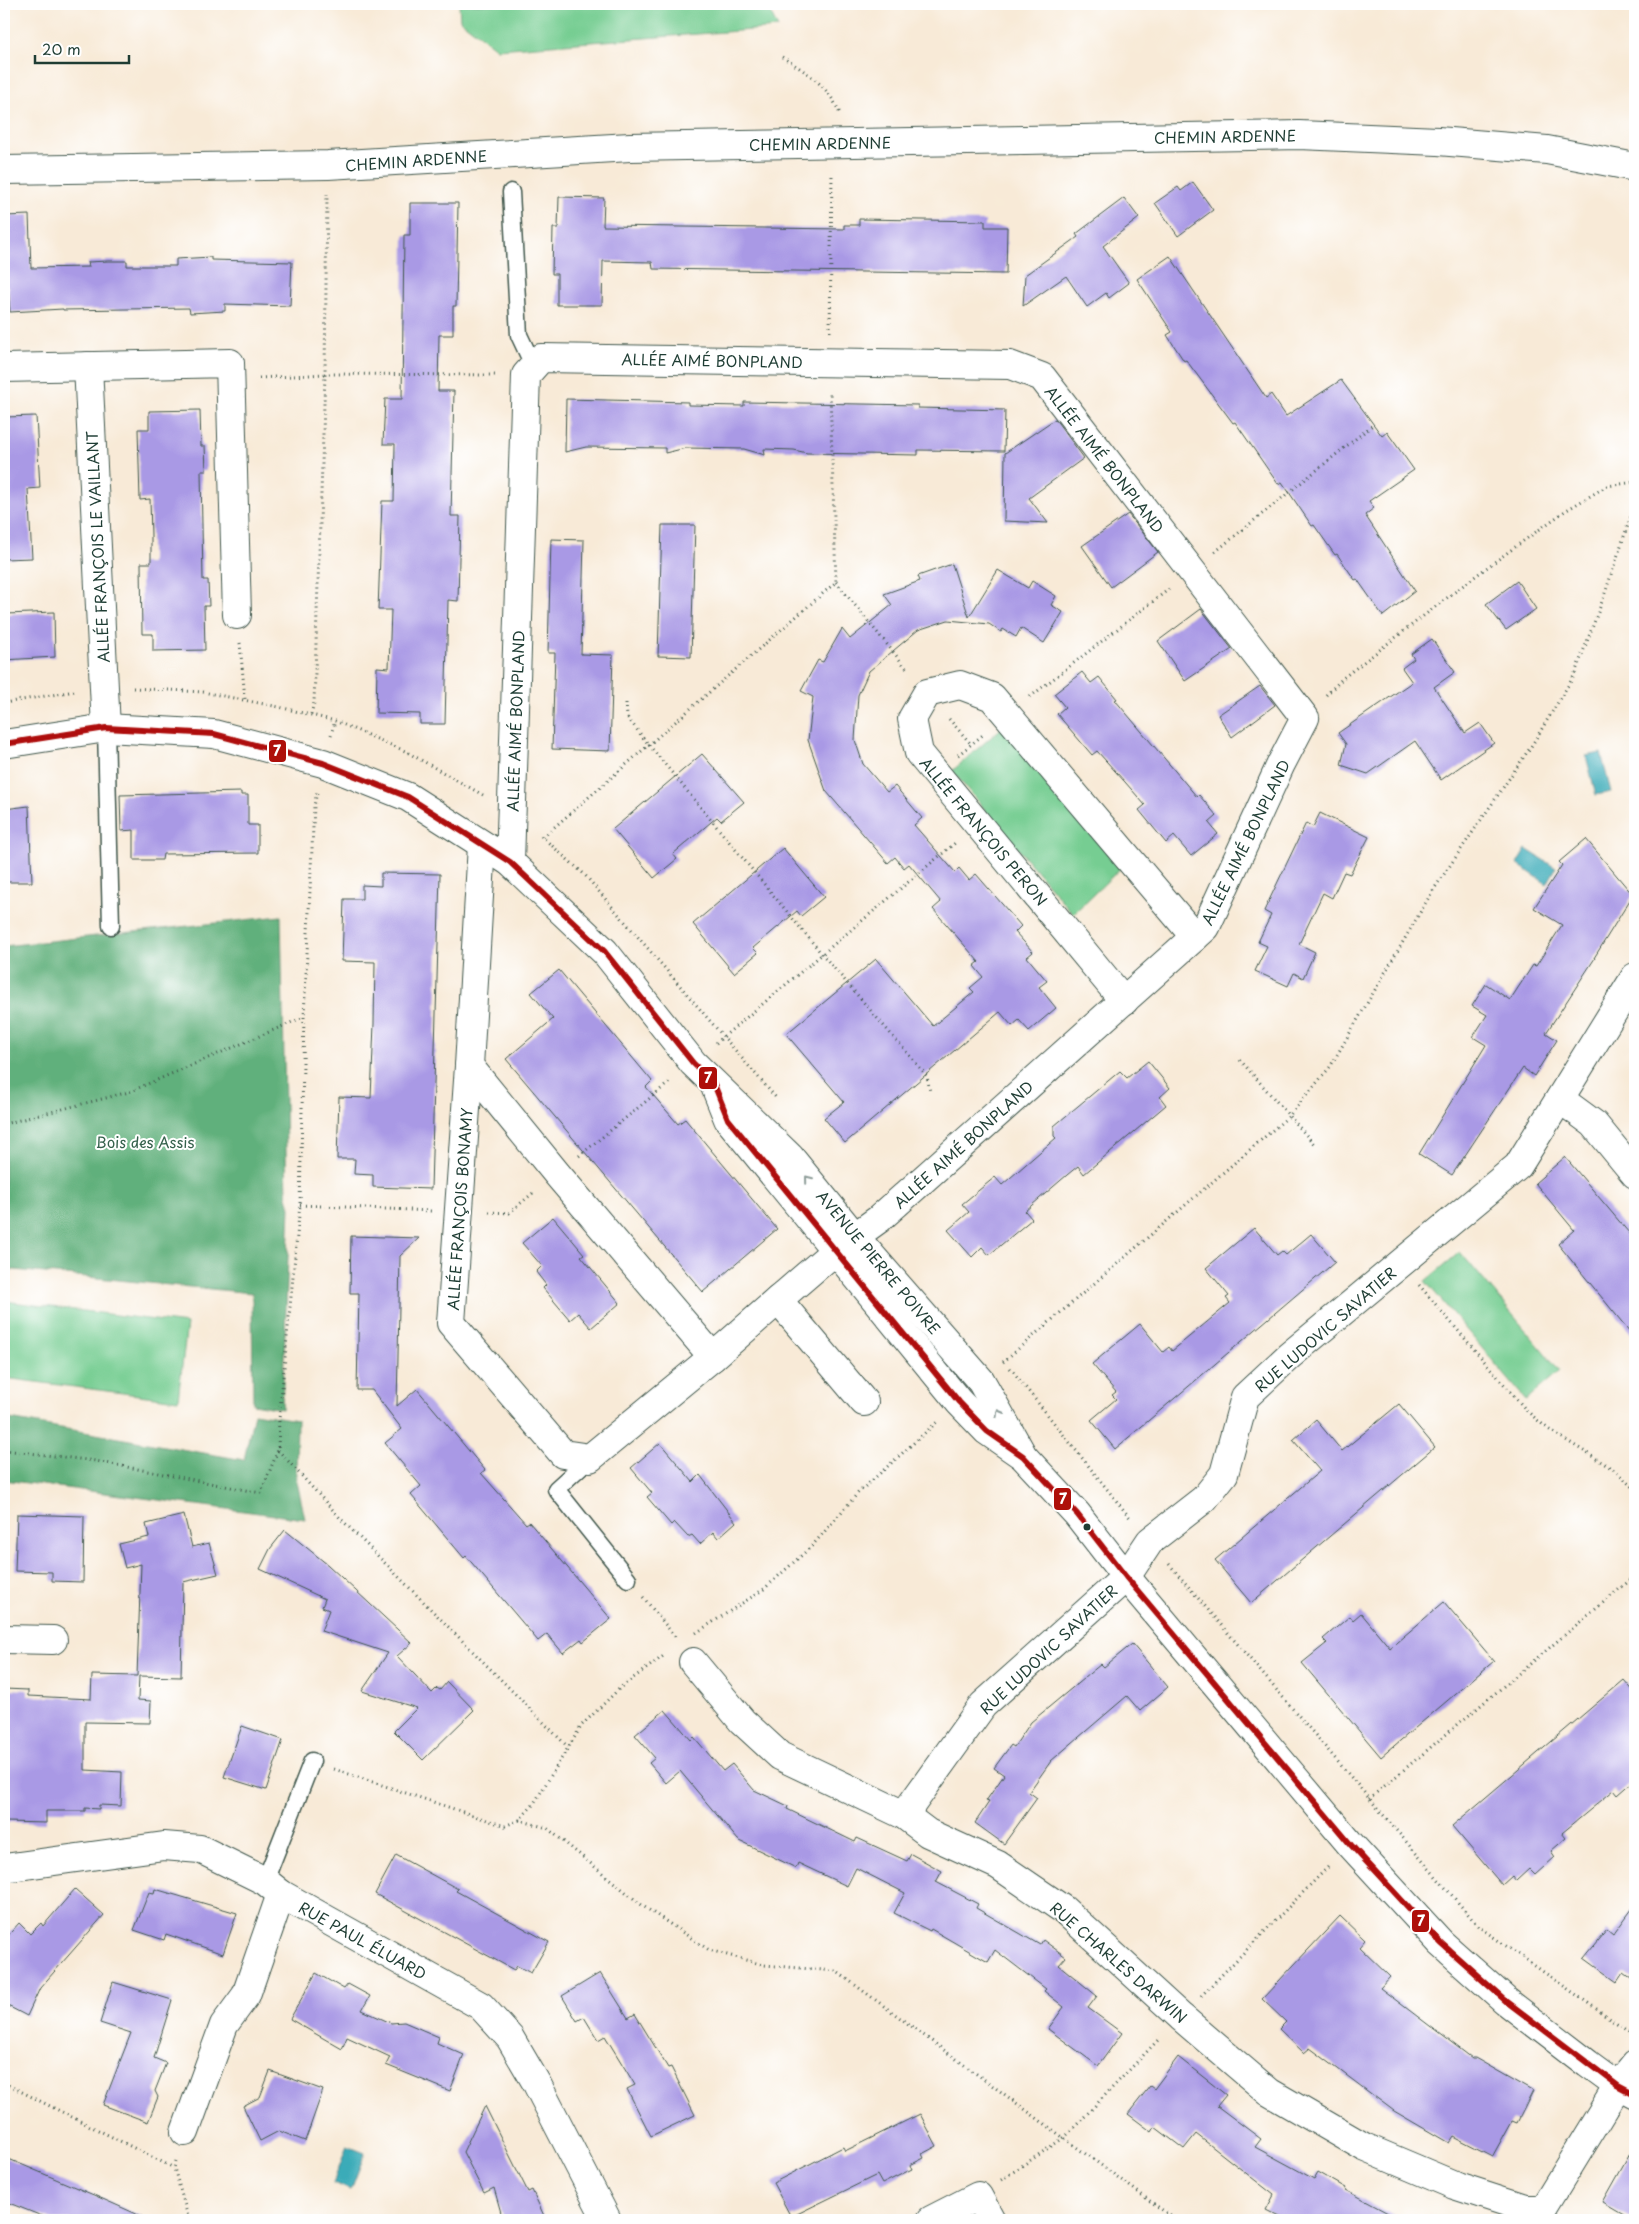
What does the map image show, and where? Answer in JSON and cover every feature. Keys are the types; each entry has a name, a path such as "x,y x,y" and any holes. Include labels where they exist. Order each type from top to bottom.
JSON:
{"street":[{"name":"CHEMIN ARDENNE","path":"4,170 328,165 630,147 1299,135 1438,141 1547,150 1635,167"},
{"name":"ALLÉE AIMÉ BONPLAND","path":"510,862 530,371 541,358 1010,364 1042,377 1305,718 1281,764 1206,927 886,1213 846,1243"},
{"path":"4,368 230,363 237,615"},
{"name":"ALLÉE FRANÇOIS LE VAILLANT","path":"88,366 106,728"},
{"path":"927,693 960,685 992,697 1195,937"},
{"name":"ALLÉE FRANÇOIS PERON","path":"927,693 912,720 919,752 1124,1001"},
{"name":"AVENUE PIERRE POIVRE","path":"4,744 106,728 214,734 323,763 408,797 510,862 605,952 693,1063 790,1156 846,1243 981,1381 1022,1456 1077,1514 1126,1577 1350,1844 1441,1943 1492,1988 1588,2064 1630,2082"},
{"name":"ALLÉE FRANÇOIS BONAMY","path":"482,845 451,1323 563,1454 590,1458"},
{"name":"RUE LUDOVIC SAVATIER","path":"904,1814 983,1705 1126,1577 1150,1541 1204,1499 1224,1474 1245,1397 1290,1356 1518,1166 1635,977"},
{"name":"ALLÉE FRANÇOIS BONAMY","path":"469,1066 557,1174 713,1357"},
{"path":"1560,1099 1594,1124 1635,1174"},
{"path":"590,1458 713,1357 846,1243"},
{"path":"778,1300 864,1402"},
{"path":"4,1638 53,1640"},
{"name":"RUE CHARLES DARWIN","path":"687,1653 742,1721 780,1756 904,1814 928,1833 998,1865 1064,1910 1181,2017 1269,2092 1364,2147 1454,2185 1539,2214"},
{"name":"RUE PAUL ÉLUARD","path":"4,1868 164,1846 200,1849 273,1888 481,2006 510,2038 537,2084 608,2220"},
{"path":"184,2132 224,2025 246,1995 273,1888"},
{"path":"1539,2214 1630,2082"},
{"path":"931,2220 978,2196 991,2220"}],"lane":[{"path":"511,192 519,335 530,371"},
{"path":"106,728 111,926"},
{"path":"590,1458 556,1489 628,1579"},
{"path":"273,1888 312,1761"}],"path":[{"path":"782,57 803,69 824,86 835,100 842,119 832,142 830,361 836,582 971,744"},
{"path":"311,714 314,703 325,374 328,165"},
{"path":"231,380 325,374 530,371"},
{"path":"936,773 1007,715 1192,571 1374,424"},
{"path":"1305,718 1343,678 1482,571 1565,511 1607,486 1635,482"},
{"path":"1004,1361 1289,1116 1330,1067 1432,892 1532,745 1574,676 1603,599 1635,504"},
{"path":"543,837 836,582"},
{"path":"237,615 245,699"},
{"path":"626,703 627,717 816,946 927,1076 930,1092"},
{"path":"4,1450 96,1461 261,1493 278,1450 278,1419 300,1205 304,1017 314,806 323,763"},
{"path":"4,1124 128,1092 304,1017"},
{"path":"1240,1060 1314,1144"},
{"path":"1401,1264 1527,1411 1548,1429 1616,1471 1635,1490"},
{"path":"312,1761 505,1826 518,1820 533,1805 582,1725 621,1687 687,1653 764,1589 812,1546 858,1493 940,1418"},
{"path":"278,1450 342,1520 568,1747"},
{"path":"1368,1800 1635,1576"},
{"path":"628,1579 687,1653"},
{"path":"518,1820 547,1828 644,1906 709,1950 764,1965 836,1971 1176,2220"},
{"path":"978,2196 1065,2137 1350,1844"},
{"path":"4,2083 174,2168"},
{"path":"184,2132 174,2168 189,2220"}],"green space":[{"path":"459,4 766,4 778,28 497,49 460,20"},
{"path":"1005,725 1124,865 1073,914 952,771"},
{"name":"Bois des Assis","path":"281,916 287,1197 290,1207 282,1409 253,1404 252,1293 4,1269 4,946"},
{"path":"1460,1252 1560,1371 1526,1400 1425,1281"},
{"path":"4,1301 187,1324 178,1400 4,1378"},
{"path":"254,1413 297,1420 296,1477 305,1519 4,1480 4,1418 244,1460"}],"water":[{"path":"1601,753 1611,792 1596,795 1586,756"},
{"path":"1526,849 1556,868 1547,884 1517,864"},
{"path":"347,2146 365,2153 351,2190 333,2183"}],"building":[{"path":"1193,182 1213,210 1178,236 1155,203 1178,187 1181,191"},
{"path":"559,197 604,198 603,226 844,229 844,225 859,225 859,219 985,221 985,227 1007,227 1006,274 653,269 652,262 603,261 602,305 557,305 557,274 552,274 553,228 558,228"},
{"path":"1124,198 1139,218 1103,246 1129,283 1109,298 1106,293 1087,307 1066,276 1023,306 1025,275 1078,237 1076,234"},
{"path":"410,203 458,203 456,306 453,306 453,335 439,335 438,391 454,391 451,516 460,516 458,601 448,600 445,724 420,724 420,714 376,713 377,667 389,668 391,610 378,610 382,501 394,501 395,444 383,444 385,399 402,399 404,235 410,235"},
{"path":"29,215 31,268 89,267 88,262 108,261 127,261 127,266 176,266 176,259 211,257 211,260 292,262 290,306 225,304 225,311 190,313 189,308 63,309 10,312 8,286 4,286 4,258 7,258 5,216"},
{"path":"1170,256 1266,398 1271,394 1286,416 1341,380 1382,436 1387,432 1414,470 1369,501 1374,508 1365,515 1415,591 1383,616 1357,579 1355,580 1337,554 1335,555 1314,525 1312,526 1282,482 1278,484 1235,422 1233,423 1186,360 1184,361 1167,335 1172,332 1137,279"},
{"path":"566,399 688,402 688,405 744,406 744,402 918,405 918,408 1005,410 1004,451 918,450 918,455 807,453 794,450 764,449 765,455 744,449 686,448 665,453 665,448 586,447 565,452"},
{"path":"200,410 201,446 205,446 206,471 201,471 203,580 208,580 209,606 204,606 205,650 153,651 153,634 142,634 141,563 151,563 151,536 150,499 140,500 138,429 149,429 149,411"},
{"path":"36,416 40,488 28,489 32,558 4,559 4,417"},
{"path":"1055,419 1084,458 1029,498 1048,523 1004,521 1005,453"},
{"path":"1128,514 1158,552 1111,587 1082,546"},
{"path":"662,525 695,525 691,657 658,656"},
{"path":"551,539 584,540 581,654 613,655 610,751 552,749 555,653 548,653"},
{"path":"952,564 969,617 998,570 1028,588 1032,581 1056,596 1051,605 1063,612 1044,643 1021,628 1016,637 1003,629 1001,632 989,624 948,620 918,630 869,671 858,695 855,740 863,764 887,792 895,786 922,818 914,825 955,872 959,868 969,880 976,874 1021,926 1015,932 1033,952 1027,957 1047,981 1039,987 1056,1008 1029,1031 1019,1020 1012,1026 1000,1012 845,1143 824,1118 844,1102 786,1034 876,959 933,1026 974,992 970,988 983,977 974,966 979,962 933,909 941,902 909,864 904,868 895,857 888,863 826,791 808,740 813,697 801,691 818,660 823,662 842,629 850,639 892,605 884,594 920,581 918,576"},
{"path":"1517,581 1536,609 1506,630 1486,604"},
{"path":"1201,609 1232,649 1185,681 1158,641"},
{"path":"54,612 55,657 4,660 4,622 7,622 7,614"},
{"path":"1432,639 1455,672 1434,687 1465,733 1480,723 1494,743 1441,780 1415,741 1368,774 1341,765 1346,744 1338,733 1412,682 1402,668 1414,659 1411,654"},
{"path":"1082,672 1091,683 1099,677 1117,699 1115,700 1197,797 1199,795 1217,816 1209,823 1218,834 1191,856 1174,836 1166,843 1139,810 1145,805 1097,751 1092,755 1057,714 1065,707 1054,694"},
{"path":"1260,686 1275,705 1232,737 1218,715"},
{"path":"702,754 744,802 721,821 717,817 673,854 677,859 654,878 613,829"},
{"path":"241,792 241,795 248,795 248,825 258,825 258,853 163,854 162,860 134,860 134,830 121,831 120,795"},
{"path":"29,806 32,882 4,882 4,809"},
{"path":"1320,813 1369,837 1350,874 1344,872 1332,898 1323,893 1299,944 1315,952 1303,978 1294,973 1288,986 1255,971 1267,946 1258,942 1271,915 1264,911 1306,823 1313,827"},
{"path":"1586,839 1633,895 1546,1033 1557,1040 1534,1076 1523,1068 1452,1175 1419,1154 1486,1045 1473,1037 1487,1015 1472,1006 1486,984 1510,1000 1533,965 1536,966 1562,925 1534,908 1562,865 1559,862"},
{"path":"783,848 824,897 801,916 797,911 753,948 758,953 734,973 693,924"},
{"path":"381,873 440,874 431,1189 373,1187 373,1175 354,1174 355,1159 337,1159 339,1097 371,1098 374,1024 375,962 342,961 344,899 362,899 362,885 381,886"},
{"path":"559,970 652,1081 646,1087 678,1124 685,1119 777,1229 703,1292 506,1059 553,1019 531,993"},
{"path":"1148,1061 1170,1088 1160,1097 1166,1105 1084,1174 1078,1166 1067,1175 1025,1211 1032,1219 989,1255 982,1247 972,1257 948,1230 969,1212 962,1204 995,1177 1002,1185 1056,1138 1054,1136 1054,1126 1120,1071 1127,1078"},
{"path":"1565,1157 1635,1240 1635,1338 1558,1244 1574,1230 1535,1183"},
{"path":"553,1217 584,1254 581,1256 620,1303 591,1328 578,1313 570,1320 543,1288 546,1285 536,1272 542,1266 522,1243"},
{"path":"1254,1228 1277,1255 1282,1251 1286,1255 1311,1234 1335,1262 1115,1449 1091,1420 1116,1399 1112,1395 1116,1392 1092,1364 1140,1324 1163,1352 1169,1347 1172,1351 1230,1303 1226,1298 1229,1296 1206,1268"},
{"path":"351,1236 419,1238 400,1256 397,1406 417,1389 485,1470 481,1473 526,1524 529,1522 611,1619 583,1642 581,1639 563,1653 547,1634 538,1641 411,1495 421,1486 385,1443 402,1429 372,1390 357,1390 359,1293 350,1293"},
{"path":"1399,1404 1435,1447 1251,1603 1215,1560 1320,1471 1293,1440 1316,1420 1342,1451"},
{"path":"660,1443 693,1482 700,1475 736,1522 718,1538 713,1532 700,1544 692,1535 688,1537 674,1522 671,1525 647,1497 652,1493 631,1468"},
{"path":"17,1514 84,1516 83,1582 52,1581 52,1572 15,1571"},
{"path":"184,1515 192,1547 209,1543 218,1574 183,1582 181,1677 139,1676 138,1700 151,1701 150,1723 85,1722 85,1770 122,1772 121,1806 99,1805 99,1809 85,1808 85,1811 46,1811 46,1823 6,1822 7,1778 4,1777 4,1689 28,1690 28,1696 91,1699 92,1675 137,1676 141,1564 125,1568 119,1544 149,1537 146,1524"},
{"path":"285,1530 328,1565 412,1643 397,1656 432,1693 437,1688 440,1690 447,1682 474,1710 423,1760 394,1731 417,1708 362,1691 388,1653 321,1631 329,1610 322,1607 325,1599 260,1569 270,1549"},
{"path":"1444,1602 1494,1661 1381,1757 1302,1663 1327,1643 1323,1639 1350,1616 1353,1620 1361,1613 1390,1648"},
{"path":"1132,1644 1168,1687 1140,1711 1127,1696 1051,1761 1029,1792 1037,1798 1004,1844 975,1823 989,1802 986,1801 1004,1775 994,1768 1011,1745 1014,1747 1031,1722 1101,1664 1104,1667"},
{"path":"1624,1680 1635,1693 1635,1780 1618,1795 1614,1790 1562,1833 1566,1838 1551,1851 1555,1857 1535,1875 1529,1869 1516,1881 1512,1876 1502,1885 1452,1826"},
{"path":"665,1710 691,1740 694,1737 723,1771 732,1764 754,1790 788,1806 787,1809 855,1842 857,1838 907,1861 911,1854 942,1871 936,1882 978,1904 976,1908 1040,1945 1043,1940 1066,1957 1059,1965 1097,1996 1088,2008 1122,2033 1098,2066 1048,2029 1064,2007 1044,1991 1046,1989 995,1950 988,1962 931,1929 930,1931 894,1913 905,1893 856,1868 847,1886 798,1863 796,1868 738,1840 680,1771 666,1783 649,1763 655,1758 635,1735"},
{"path":"242,1726 283,1740 266,1790 224,1777"},
{"path":"396,1855 458,1889 456,1891 549,1942 531,1973 517,1966 514,1970 375,1894"},
{"path":"75,1889 104,1915 40,1988 27,2016 4,2004 4,1940 19,1923 30,1934 41,1923 43,1926"},
{"path":"155,1889 237,1913 223,1954 166,1934 164,1940 134,1930 149,1892 154,1893"},
{"path":"1635,1905 1635,1982 1623,1973 1617,1982 1584,1958 1607,1930 1613,1935"},
{"path":"1340,1916 1365,1940 1359,1947 1390,1977 1380,1988 1472,2058 1533,2091 1517,2123 1512,2121 1492,2157 1453,2137 1449,2143 1394,2111 1310,2048 1304,2053 1279,2029 1286,2022 1262,1999"},
{"path":"316,1973 344,1989 348,1984 370,1996 362,2010 391,2023 404,2022 439,2037 437,2043 464,2055 450,2091 386,2065 390,2057 347,2037 342,2049 290,2019"},
{"path":"600,1973 628,2018 635,2014 668,2068 671,2067 695,2115 651,2136 627,2089 635,2085 605,2036 598,2040 584,2017 577,2021 562,1996"},
{"path":"113,1982 172,2000 154,2058 166,2063 155,2091 158,2097 148,2122 103,2105 131,2033 100,2023"},
{"path":"1178,2057 1226,2095 1217,2106 1261,2139 1255,2147 1314,2179 1318,2172 1346,2188 1345,2190 1401,2220 1286,2220 1266,2210 1274,2195 1196,2134 1184,2149 1155,2127 1152,2132 1128,2114 1150,2086 1154,2089"},
{"path":"270,2071 323,2090 305,2141 279,2131 260,2141 243,2106 260,2097"},
{"path":"485,2106 528,2192 532,2190 546,2220 503,2220 494,2188 484,2193 463,2152"},
{"path":"920,2114 937,2146 922,2154 924,2158 910,2165 912,2169 882,2184 877,2175 791,2217 773,2183 843,2147 845,2151"},
{"path":"1635,2145 1635,2220 1634,2220 1603,2202"},
{"path":"4,2157 150,2220 52,2220 4,2201"}],"transit line":[{"name":"7","path":"4,744 106,728 214,734 323,763 408,797 510,862 605,952 693,1063 714,1084 728,1119 959,1402 987,1431 1023,1456 1077,1514 1126,1577 1351,1845 1441,1943 1506,2001 1618,2086 1635,2095"}]}
